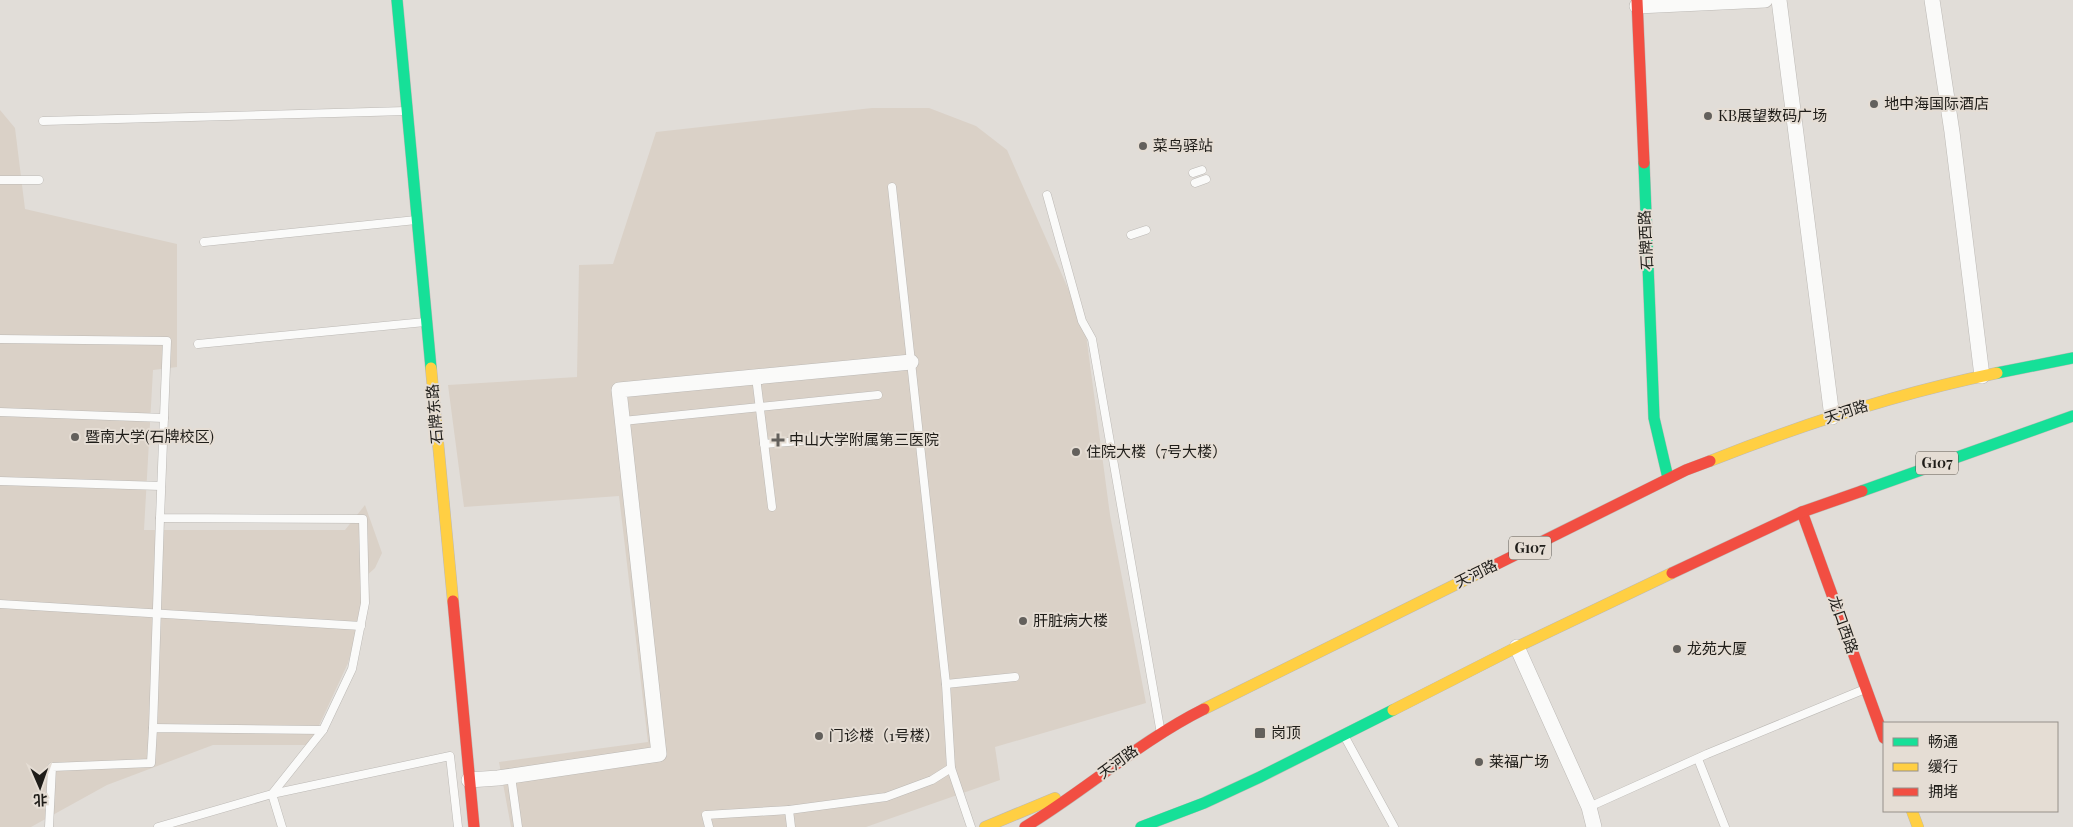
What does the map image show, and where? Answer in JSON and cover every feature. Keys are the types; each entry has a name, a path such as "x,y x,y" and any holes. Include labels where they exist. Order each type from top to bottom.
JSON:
{"main road":[{"name":"石牌东路","path":"398,0 474,827"},
{"name":"石牌西路","path":"1637,3 1654,418 1668,478"},
{"name":"天河路","path":"1025,827 1061,806 1123,757 1220,700 1668,478 1724,454 1916,391 2073,358"},
{"name":"G107","path":"1141,827 1204,803 1344,735 1517,647 1802,512 2073,416"},
{"name":"龙口西路","path":"1802,512 1883,735"},
{"path":"985,827 1088,784"},
{"path":"1912,812 1918,827"}],"street":[{"path":"1637,3 1765,0"},
{"path":"1779,0 1832,417"},
{"path":"1932,0 1952,132 1982,376"},
{"path":"469,780 511,776 659,754 619,390 911,362"},
{"path":"1517,647 1589,807 1594,827"}],"lane":[{"path":"43,120 408,111"},
{"path":"1193,173 1202,170"},
{"path":"1195,183 1206,179"},
{"path":"0,180 39,180"},
{"path":"892,187 946,684 951,768 971,827"},
{"path":"1047,195 1082,321 1092,338 1161,733"},
{"path":"204,242 418,220"},
{"path":"1131,235 1146,230"},
{"path":"198,344 427,321"},
{"path":"0,339 167,340 151,763 52,767 49,827"},
{"path":"756,377 772,507"},
{"path":"623,421 878,395"},
{"path":"0,412 164,418"},
{"path":"764,444 871,435"},
{"path":"0,481 161,486"},
{"path":"160,518 363,519 365,603 352,669 322,730 272,794"},
{"path":"0,604 361,626"},
{"path":"946,684 1015,677"},
{"path":"1589,807 1698,758 1865,689"},
{"path":"153,728 322,730"},
{"path":"1344,735 1394,827"},
{"path":"158,827 272,794 450,756 458,827"},
{"path":"1698,758 1726,827"},
{"path":"709,827 706,815 789,810 886,797 932,780 951,768"},
{"path":"511,776 518,827"},
{"path":"272,794 282,827"},
{"path":"789,810 792,827"}],"shaded area":[{"name":"中山大学附属第三医院","path":"872,108 929,108 976,126 1007,150 1085,327 1110,515 1146,703 995,747 1000,780 866,827 511,827 499,762 648,742 619,496 464,507 448,385 577,377 579,265 613,264 656,132"},
{"name":"暨南大学(石牌校区)","path":"0,110 15,128 25,209 177,244 177,367 153,370 144,530 345,530 365,505 382,553 375,568 363,579 362,612 348,663 310,745 213,745 107,785 31,827 0,827"}],"traffic: fast":[{"path":"397,0 431,368"},
{"path":"1644,163 1654,418 1668,478"},
{"path":"1997,373 2073,358"},
{"path":"1862,491 2073,416"},
{"path":"1141,827 1204,803 1393,710"}],"traffic: slow":[{"path":"431,368 453,601"},
{"path":"1710,461 1816,422 1924,390 1997,373"},
{"path":"1204,709 1495,565"},
{"path":"1393,710 1517,647 1672,573"},
{"path":"985,827 1055,798"},
{"path":"1912,812 1918,827"}],"traffic: jam":[{"path":"1637,0 1644,163"},
{"path":"1495,565 1686,470 1710,461"},
{"path":"1672,573 1802,512 1862,491"},
{"path":"1802,512 1883,735"},
{"path":"453,601 474,827"},
{"path":"1025,827 1048,813 1135,751 1204,709"}],"place":[{"name":"地中海国际酒店","path":"1874,104"},
{"name":"KB展望数码广场","path":"1708,116"},
{"name":"菜鸟驿站","path":"1143,146"},
{"name":"暨南大学(石牌校区)","path":"75,437"},
{"name":"中山大学附属第三医院","path":"778,440"},
{"name":"住院大楼（7号大楼）","path":"1076,452"},
{"name":"肝脏病大楼","path":"1023,621"},
{"name":"龙苑大厦","path":"1677,649"},
{"name":"岗顶","path":"1260,733"},
{"name":"门诊楼（1号楼）","path":"819,736"},
{"name":"莱福广场","path":"1479,762"}]}
